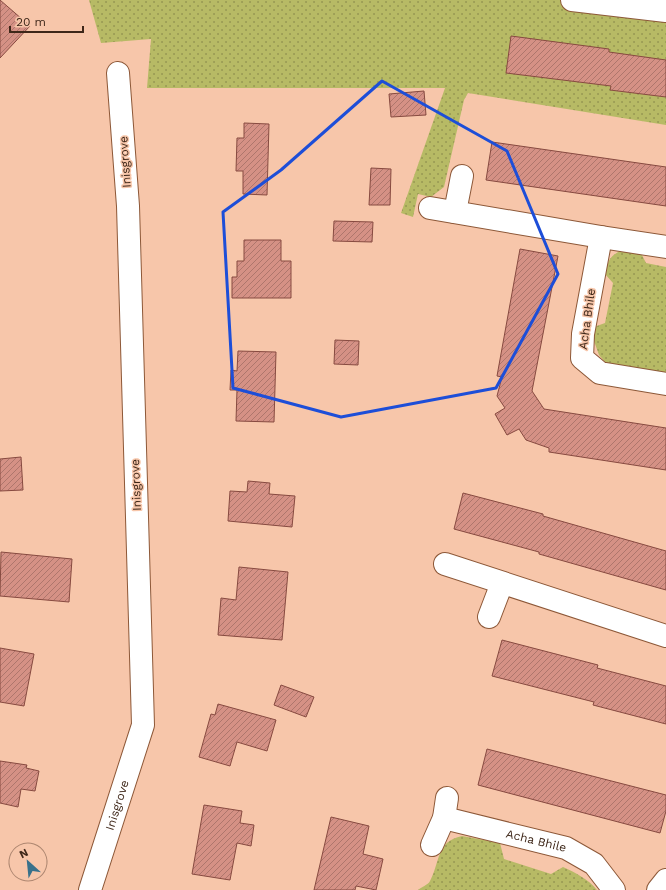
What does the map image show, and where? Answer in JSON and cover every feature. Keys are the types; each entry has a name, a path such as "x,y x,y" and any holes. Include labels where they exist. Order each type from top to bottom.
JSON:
{"street":[{"path":"572,0 666,11"},
{"name":"Inisgrove","path":"90,890 143,726 128,206 118,73"},
{"path":"455,212 462,176"},
{"path":"430,208 666,247"},
{"name":"Acha Bhile","path":"601,237 582,334 582,358 600,373 666,384"},
{"path":"445,564 666,636"},
{"path":"489,617 502,583"},
{"name":"Acha Bhile","path":"432,845 446,808 566,848 594,864 614,890"},
{"path":"658,890 666,880"}],"highlighted area":[{"path":"382,81 507,151 558,274 496,388 341,417 233,388 223,212 281,170"}],"green space":[{"path":"89,0 666,0 666,125 468,93 464,100 444,187 431,197 418,194 413,217 401,213 445,88 147,88 151,39 101,43"},
{"path":"626,248 640,251 646,263 666,267 666,373 607,364 599,355 594,341 594,327 605,323 613,283 605,274 609,260 613,255"},
{"path":"462,836 500,843 504,859 551,874 563,867 586,879 597,890 418,890 430,881 440,854 447,843"}],"building":[{"path":"0,0 30,26 0,58"},
{"path":"511,36 609,49 609,52 666,60 666,97 610,90 611,86 506,73"},
{"path":"424,91 426,115 391,117 389,94"},
{"path":"244,123 269,124 267,195 243,194 243,171 236,171 237,138 244,138"},
{"path":"492,142 666,167 666,206 486,180"},
{"path":"371,168 391,169 390,205 369,205"},
{"path":"334,221 373,222 372,242 333,241"},
{"path":"244,240 281,240 281,261 291,261 291,298 232,298 232,277 237,277 237,261 244,261"},
{"path":"520,249 558,256 532,391 544,409 666,428 666,470 549,452 549,448 526,440 519,429 507,435 495,414 505,408 497,396 502,377 497,376"},
{"path":"335,340 359,341 358,365 334,364"},
{"path":"238,351 276,352 274,422 236,421 237,390 230,390 231,370 237,371"},
{"path":"21,457 23,490 0,491 0,459"},
{"path":"248,481 270,483 269,494 295,496 292,527 228,521 230,491 247,492"},
{"path":"463,493 543,514 543,516 666,551 666,590 539,554 539,552 454,529"},
{"path":"1,552 72,559 69,602 0,596"},
{"path":"239,567 288,572 282,640 218,635 221,598 236,600"},
{"path":"502,640 598,665 597,668 666,686 666,724 593,705 594,702 492,676"},
{"path":"0,648 34,654 24,706 0,702"},
{"path":"281,685 314,697 306,717 274,705"},
{"path":"218,704 276,720 267,751 237,742 230,766 199,757 211,714 215,715"},
{"path":"487,749 666,795 666,811 660,833 478,785"},
{"path":"0,761 27,765 26,768 39,771 35,791 21,789 18,807 0,803"},
{"path":"204,805 242,811 240,823 254,825 251,846 237,843 230,880 192,874"},
{"path":"331,817 369,826 363,854 383,859 376,890 356,886 355,890 314,890"}]}
